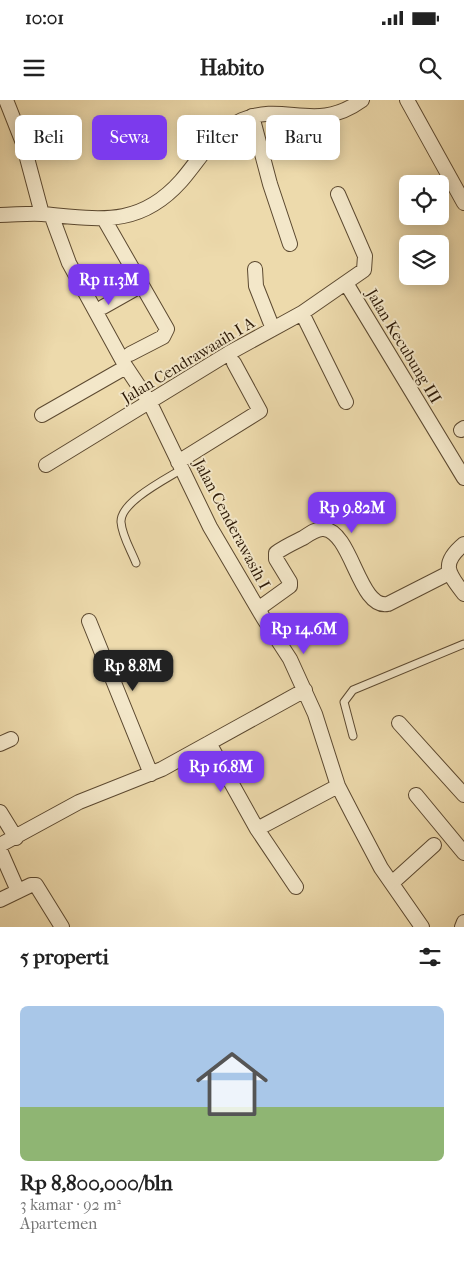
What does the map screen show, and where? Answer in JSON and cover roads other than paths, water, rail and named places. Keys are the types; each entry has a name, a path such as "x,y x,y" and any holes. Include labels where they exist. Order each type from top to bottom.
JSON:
{"street":[{"name":"Jalan Cenderawasih I","path":"6,100 23,143 47,215 69,262 128,360 210,527 290,659 315,714 338,786 373,853 422,927"},
{"path":"256,116 278,114 309,117 333,116 346,111 362,100"},
{"path":"407,100 464,202"},
{"path":"256,131 272,192 290,244"},
{"path":"0,215 104,218 149,209 166,197 198,160"},
{"name":"Jalan Cendrawaaih I A","path":"46,465 229,353 302,313 364,270 366,262 338,194"},
{"path":"42,415 163,337 167,332 104,218"},
{"path":"255,269 256,286 273,329"},
{"name":"Jalan Kecubung III","path":"346,284 464,478"},
{"path":"103,307 142,285"},
{"path":"302,313 346,402"},
{"path":"180,466 260,411 234,363"},
{"path":"258,609 290,586 290,582 276,559 276,553 318,529 326,529 337,536 375,603 379,605 388,604 448,570 453,553 464,544"},
{"path":"448,570 464,594"},
{"path":"89,621 151,774"},
{"path":"0,845 16,838 79,802 151,774 305,690"},
{"path":"399,723 464,795"},
{"path":"209,743 258,829 296,887"},
{"path":"258,829 338,786"},
{"path":"416,795 464,852"},
{"path":"0,812 16,838"},
{"path":"392,883 434,844"},
{"path":"0,850 18,891"},
{"path":"0,900 31,885 36,885 62,927"},
{"path":"462,927 464,922"}],"lane":[{"path":"136,563 122,529 120,519 125,508 180,466"},
{"path":"353,736 344,702 353,690 464,644"}]}
